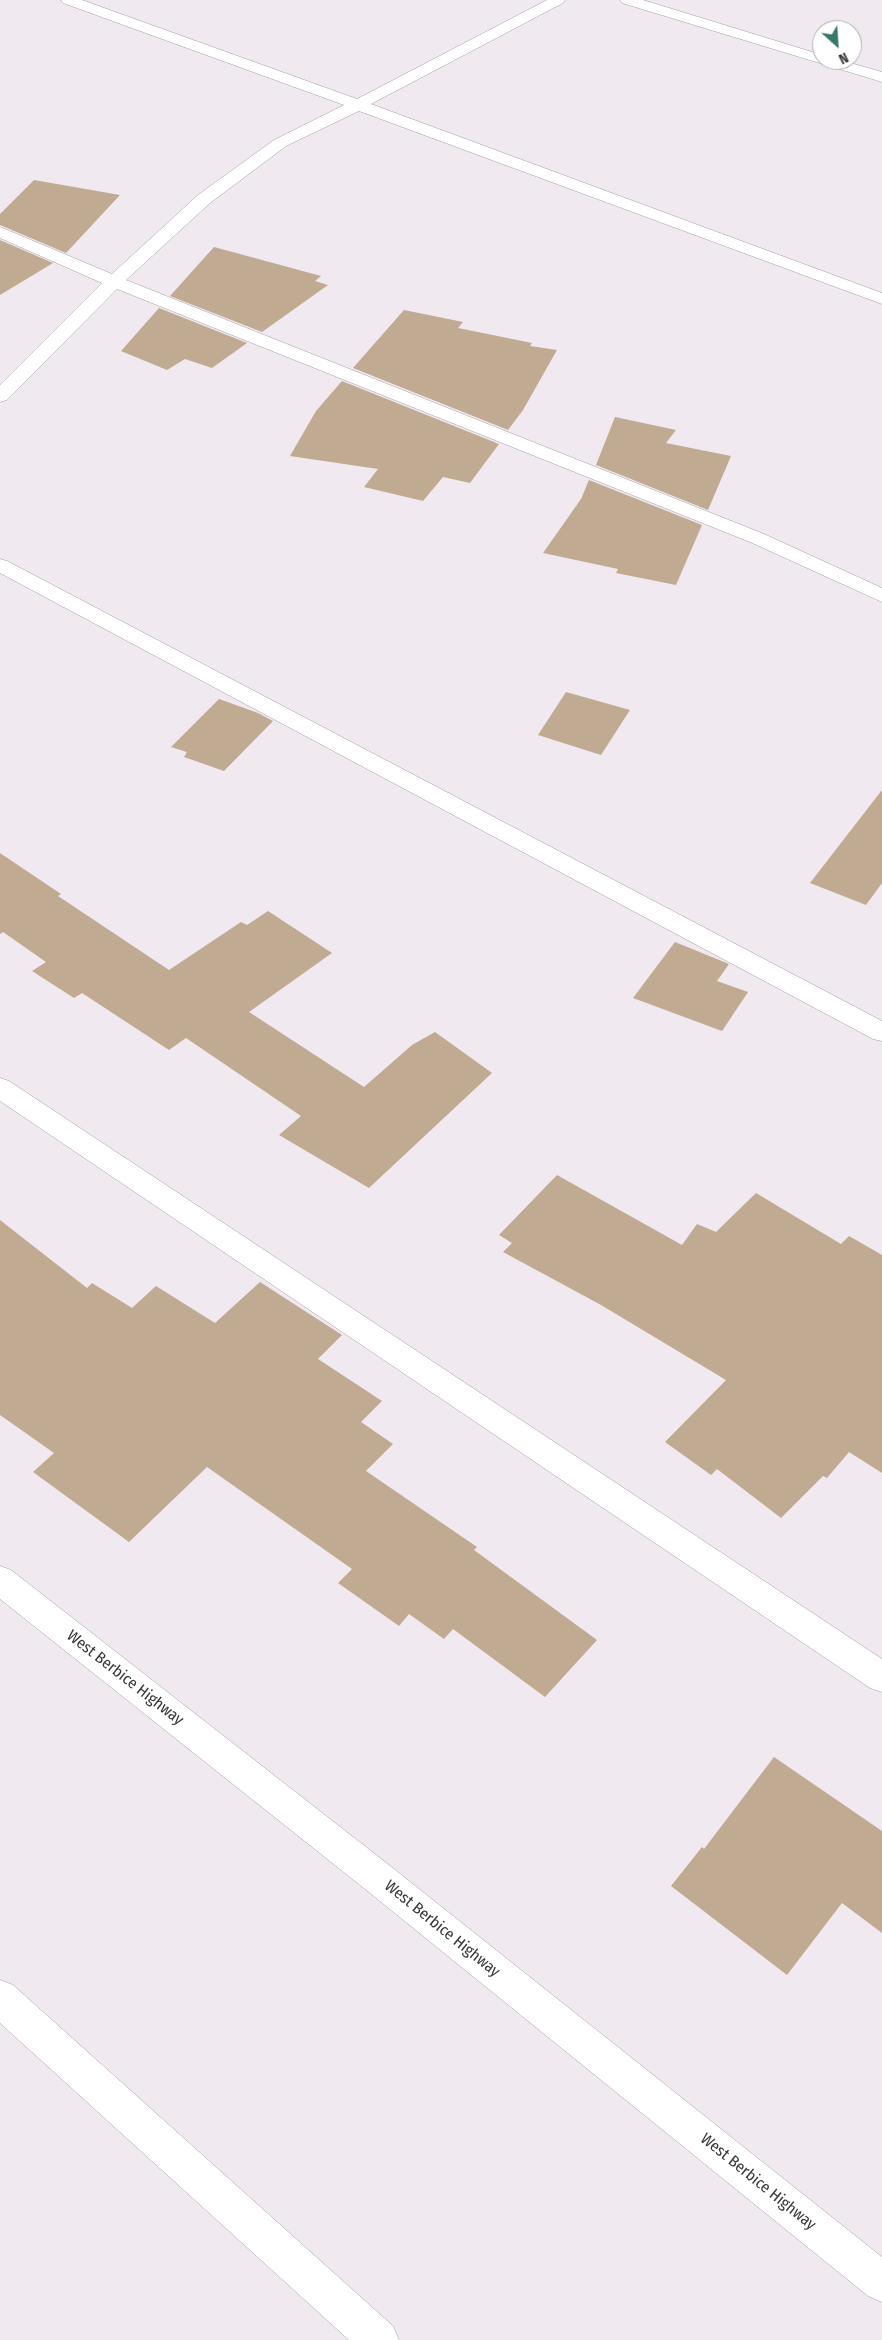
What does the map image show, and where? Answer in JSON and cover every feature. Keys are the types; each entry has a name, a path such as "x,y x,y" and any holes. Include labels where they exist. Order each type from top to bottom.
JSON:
{"street":[{"path":"68,0 358,105 882,300"},
{"path":"0,396 114,282 211,193 280,143 358,105 558,0"},
{"path":"627,0 812,57"},
{"path":"855,70 882,78"},
{"path":"0,232 114,282 748,534 882,596"},
{"path":"0,565 882,1032"},
{"path":"0,1088 882,1677"},
{"name":"West Berbice Highway","path":"0,1580 377,1877 882,2282"},
{"path":"0,1998 379,2340"}],"building":[{"path":"34,180 120,195 66,253 0,225 0,214"},
{"path":"0,240 53,263 0,295"},
{"path":"214,247 321,276 315,281 328,285 262,332 170,296"},
{"path":"159,308 247,343 212,368 185,359 167,370 121,351"},
{"path":"404,310 463,322 458,328 532,343 530,346 557,350 523,410 508,430 353,368"},
{"path":"342,381 499,444 470,483 443,477 423,501 364,487 378,469 290,456 316,411"},
{"path":"615,417 676,430 666,443 731,456 708,510 596,465"},
{"path":"589,480 702,525 676,585 616,573 618,569 543,553 581,499"},
{"path":"566,692 630,710 601,755 538,735"},
{"path":"219,699 258,713 273,721 224,771 184,757 187,752 171,747"},
{"path":"882,790 882,883 866,905 810,883"},
{"path":"0,853 61,894 58,896 169,970 241,922 247,925 268,911 332,953 249,1012 364,1087 412,1045 435,1032 492,1073 369,1188 279,1135 301,1116 186,1038 169,1050 82,993 74,998 32,971 46,962 3,932 0,934"},
{"path":"675,942 729,964 717,981 748,992 722,1031 633,998"},
{"path":"557,1175 682,1245 697,1224 716,1232 756,1193 841,1244 849,1236 882,1255 882,1473 849,1452 827,1478 823,1476 781,1518 717,1469 711,1475 665,1442 726,1380 601,1305 503,1252 512,1243 499,1235"},
{"path":"0,1220 87,1288 92,1283 132,1308 156,1286 215,1323 260,1282 342,1335 318,1359 382,1401 361,1422 393,1444 366,1471 477,1547 474,1550 597,1640 545,1697 453,1629 444,1639 409,1614 399,1626 338,1583 352,1569 207,1467 129,1542 33,1472 54,1453 0,1415"},
{"path":"774,1757 882,1831 882,1933 842,1903 787,1975 671,1886 702,1847 704,1849"}]}
